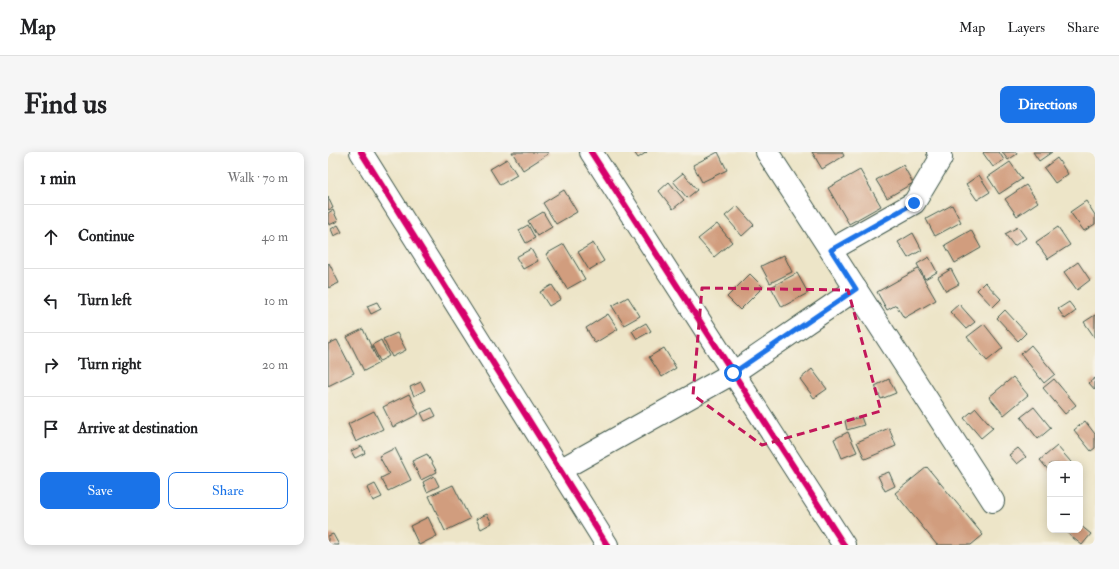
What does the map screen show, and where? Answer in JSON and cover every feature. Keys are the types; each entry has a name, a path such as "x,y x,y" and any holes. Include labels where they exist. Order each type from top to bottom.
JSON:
{"street":[{"path":"360,152 607,545"},
{"path":"591,152 844,545"},
{"path":"767,152 993,501"},
{"path":"831,250 914,203 941,158 938,152"},
{"path":"560,470 733,373 856,289"}],"highlighted area":[{"path":"702,288 848,290 881,411 762,445 693,395"}],"building":[{"path":"512,152 547,152 548,154 523,170"},
{"path":"634,152 647,152 638,158"},
{"path":"718,152 727,170 702,182 693,165"},
{"path":"812,152 842,152 844,156 822,169"},
{"path":"999,152 1004,160 993,167 983,153"},
{"path":"1002,152 1016,152 1017,154 1008,160"},
{"path":"1033,152 1052,152 1039,161"},
{"path":"1057,158 1068,174 1055,183 1044,168"},
{"path":"507,159 517,175 500,185 490,169"},
{"path":"1010,162 1022,179 999,194 988,177"},
{"path":"903,165 913,183 887,198 876,180"},
{"path":"860,170 881,206 849,224 828,188"},
{"path":"683,173 697,190 687,198 673,181"},
{"path":"979,175 990,192 977,200 966,184"},
{"path":"669,182 684,200 673,209 659,191"},
{"path":"1026,185 1038,202 1017,216 1005,199"},
{"path":"564,190 577,212 556,224 543,203"},
{"path":"328,197 333,208 328,210"},
{"path":"1086,201 1095,215 1095,224 1084,231 1070,212"},
{"path":"952,205 961,222 935,236 926,219"},
{"path":"737,206 754,225 742,236 725,216"},
{"path":"333,210 338,221 329,225 328,213"},
{"path":"543,212 552,227 537,236 528,221"},
{"path":"717,224 732,242 714,257 698,239"},
{"path":"338,225 342,232 334,236 331,229"},
{"path":"528,225 535,238 526,243 519,230"},
{"path":"1018,227 1026,238 1014,246 1005,234"},
{"path":"1058,227 1070,245 1048,259 1036,242"},
{"path":"971,230 981,248 955,263 945,245"},
{"path":"913,233 922,250 908,258 898,242"},
{"path":"593,243 604,261 589,270 578,252"},
{"path":"564,244 585,279 567,289 546,254"},
{"path":"531,249 538,261 523,269 516,257"},
{"path":"784,255 792,272 770,283 761,266"},
{"path":"929,257 937,272 925,279 917,264"},
{"path":"1078,262 1090,280 1077,290 1064,272"},
{"path":"329,263 339,283 328,288 328,264"},
{"path":"918,269 936,300 904,318 896,305 887,310 877,292"},
{"path":"951,269 959,284 946,291 938,277"},
{"path":"797,273 808,293 782,307 771,287"},
{"path":"750,274 763,287 740,310 727,297"},
{"path":"985,282 1001,299 993,307 977,290"},
{"path":"552,285 561,299 549,306 540,292"},
{"path":"628,297 640,316 624,325 612,306"},
{"path":"377,302 381,309 371,314 367,306"},
{"path":"1069,302 1076,311 1065,319 1058,309"},
{"path":"959,304 975,322 966,329 950,312"},
{"path":"1005,310 1026,333 1018,341 997,318"},
{"path":"608,314 618,329 595,343 586,328"},
{"path":"1095,315 1095,338 1084,322"},
{"path":"646,323 651,331 637,339 632,331"},
{"path":"984,324 1003,348 987,361 967,337"},
{"path":"363,329 379,363 364,371 347,337"},
{"path":"397,333 406,350 392,357 383,339"},
{"path":"337,340 354,373 328,386 328,344"},
{"path":"381,340 389,356 380,361 372,345"},
{"path":"1031,345 1055,374 1044,383 1021,354"},
{"path":"664,348 676,368 662,377 649,357"},
{"path":"812,369 827,389 814,398 800,379"},
{"path":"1013,377 1028,395 1004,415 989,397"},
{"path":"1095,378 1095,390 1089,383"},
{"path":"889,379 896,393 881,399 875,386"},
{"path":"1054,379 1076,405 1065,414 1043,388"},
{"path":"421,382 425,390 414,396 410,387"},
{"path":"409,394 419,414 393,427 383,407"},
{"path":"1034,407 1051,428 1038,439 1021,417"},
{"path":"432,408 436,416 425,421 421,413"},
{"path":"976,408 993,428 981,438 964,418"},
{"path":"374,411 383,429 356,442 348,424"},
{"path":"861,417 864,425 847,430 845,421"},
{"path":"1085,421 1095,434 1095,448 1091,451 1074,430"},
{"path":"889,428 896,446 865,459 857,442"},
{"path":"848,432 857,452 842,458 834,439"},
{"path":"362,446 365,453 355,458 351,451"},
{"path":"1057,446 1070,461 1047,461 1047,468 1040,460"},
{"path":"395,448 411,480 388,491 381,478 389,474 379,456"},
{"path":"1018,448 1026,457 1017,464 1009,455"},
{"path":"427,454 437,472 421,480 412,461"},
{"path":"927,467 983,535 971,545 937,545 895,493"},
{"path":"889,472 895,486 885,491 878,476"},
{"path":"434,476 439,486 427,492 423,482"},
{"path":"375,484 382,497 373,501 367,488"},
{"path":"453,485 470,519 445,531 429,496"},
{"path":"487,514 492,523 481,529 476,519"},
{"path":"428,517 437,536 419,545 410,526"},
{"path":"1083,527 1091,534 1082,545 1068,534 1083,533"},
{"path":"333,534 339,545 328,545 328,536"}],"cycle path":[{"path":"361,152 607,545"},
{"path":"591,152 844,545"}],"route":[{"path":"733,373 856,289 831,250 914,203"}]}
